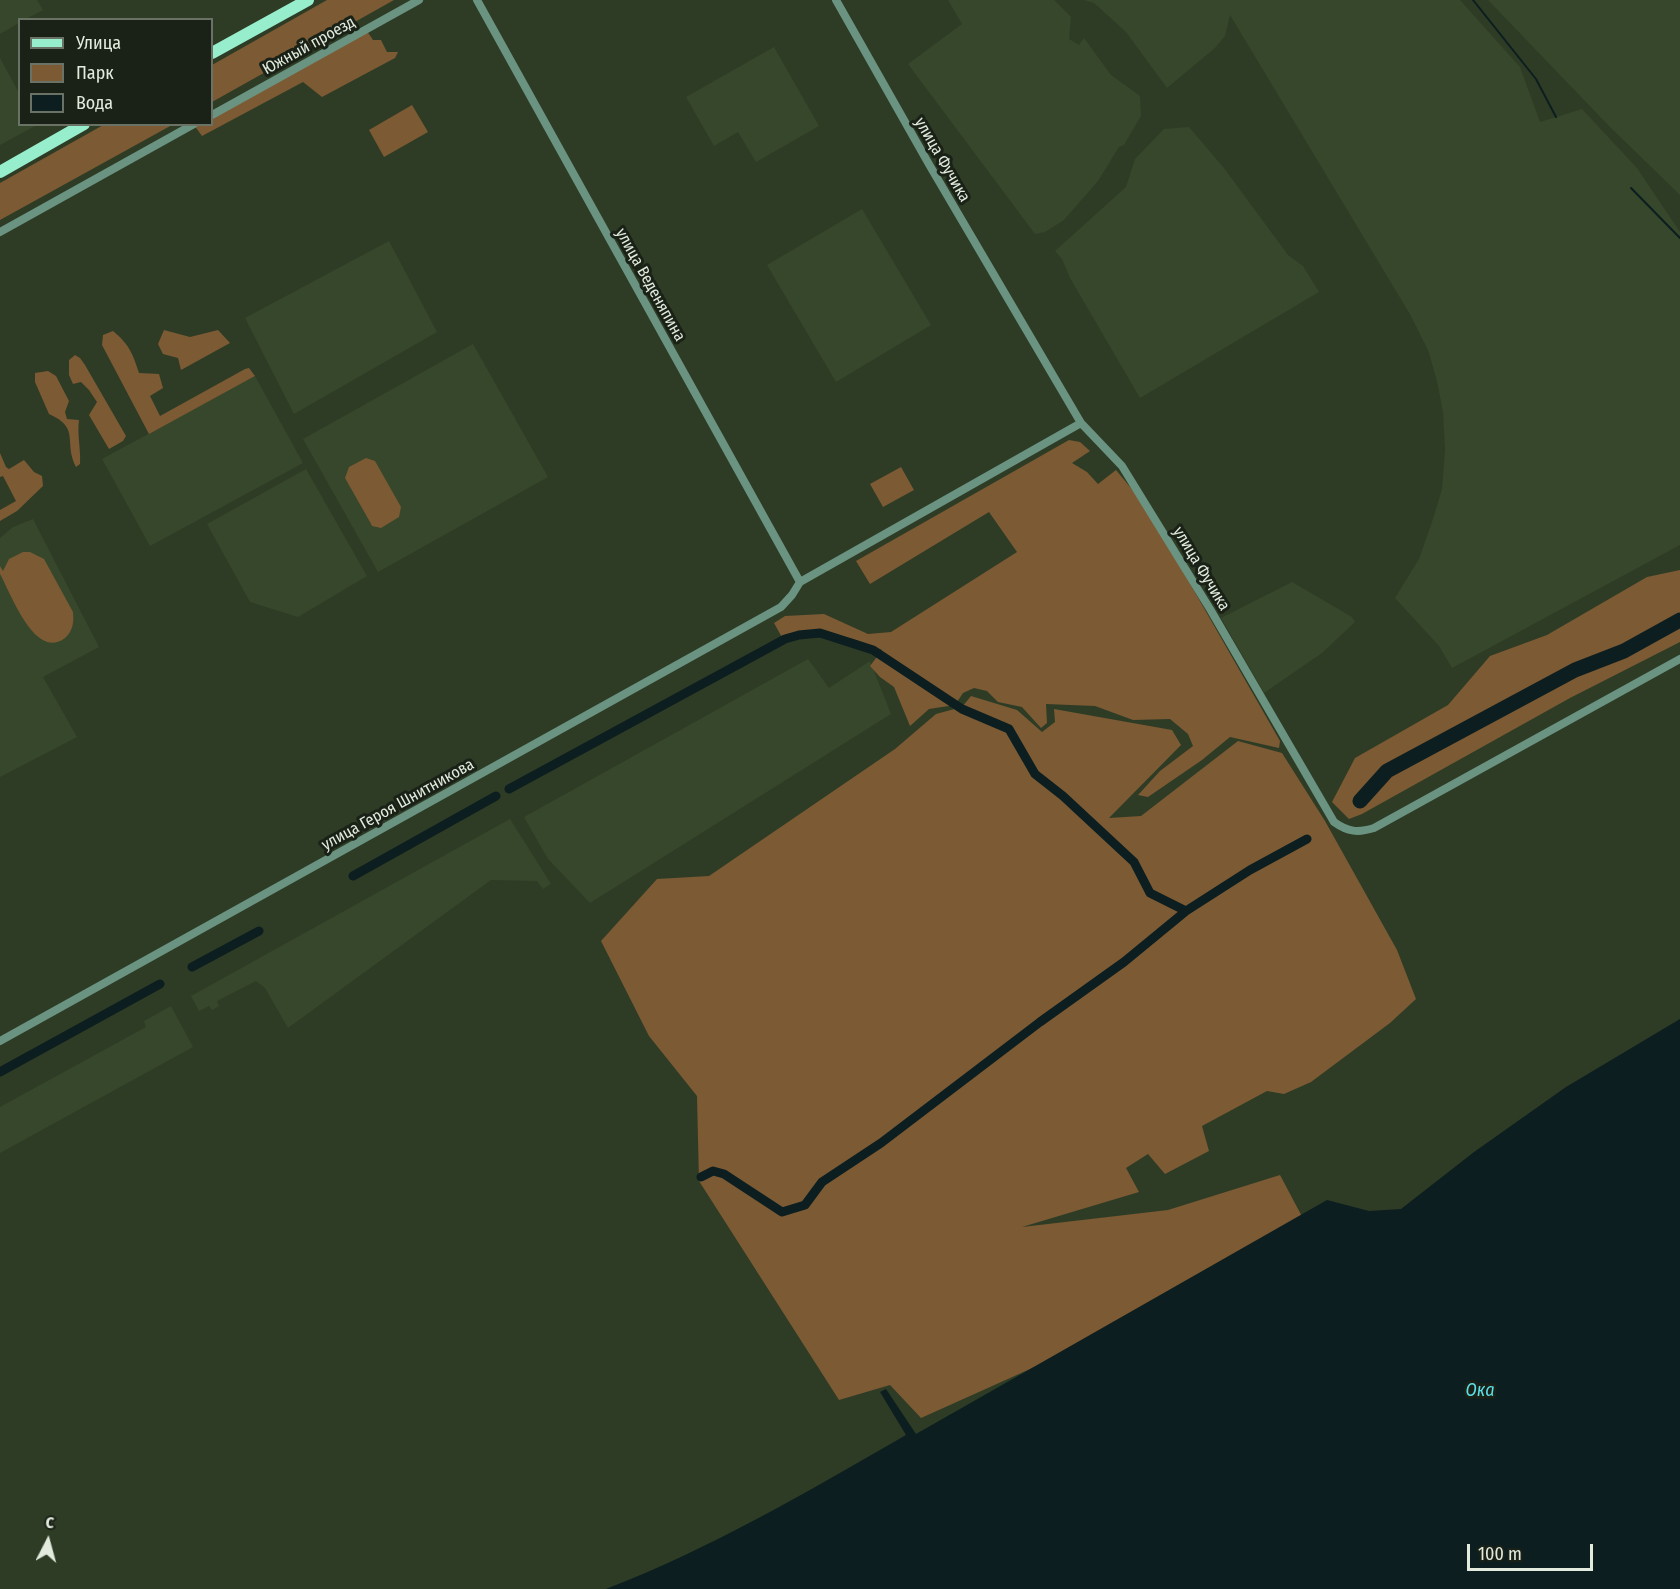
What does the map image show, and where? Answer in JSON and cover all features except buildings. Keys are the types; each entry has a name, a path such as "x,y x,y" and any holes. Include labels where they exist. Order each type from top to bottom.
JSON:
{"main road":[{"path":"213,52 308,0"},
{"path":"0,172 80,126"}],"street":[{"name":"Южный проезд","path":"213,114 419,0"},
{"name":"улица Веденяпина","path":"477,0 800,582"},
{"name":"улица Фучика","path":"836,0 930,166 1081,423 1122,466 1210,609 1334,822 1350,831 1362,832 1374,828 1680,659"},
{"path":"0,232 190,126"},
{"path":"800,582 1081,423"},
{"name":"улица Героя Шнитникова","path":"0,1041 781,607 792,596 800,582"}],"shaded area":[{"path":"0,0 37,0 43,10 28,18 18,18 18,24 0,34"},
{"path":"948,0 1054,0 1071,17 1069,39 1079,45 1084,38 1111,75 1140,96 1141,116 1124,145 1119,147 1098,181 1064,220 1045,232 1035,234 908,64 962,24"},
{"path":"1084,0 1460,0 1520,67 1540,122 1582,109 1637,168 1680,232 1680,545 1452,668 1439,646 1395,598 1419,559 1432,522 1442,489 1445,450 1443,412 1437,381 1428,350 1411,316 1230,15 1225,36 1215,48 1167,88 1126,32 1094,3"},
{"path":"1488,0 1680,0 1680,195 1609,126"},
{"path":"774,47 819,126 756,162 738,132 714,146 686,97"},
{"path":"0,58 18,91 18,126 35,126 0,145"},
{"path":"1189,127 1224,168 1288,255 1303,266 1319,292 1140,398 1070,278 1062,259 1055,251 1126,187 1135,159 1164,129"},
{"path":"862,209 931,325 836,382 767,265"},
{"path":"389,241 437,332 294,414 245,318"},
{"path":"473,344 548,477 378,572 303,439"},
{"path":"255,376 303,463 150,546 102,459"},
{"path":"306,469 367,576 298,617 250,602 207,524"},
{"path":"33,519 99,647 43,677 77,737 0,777 0,538 13,527"},
{"path":"1292,582 1352,617 1355,622 1322,653 1264,693 1221,618"},
{"path":"808,659 829,688 870,661 891,714 590,903 548,859 524,817"},
{"path":"510,819 551,884 543,889 537,881 491,880 288,1028 265,988 256,981 217,1001 219,1006 212,1010 209,1006 199,1011 191,996"},
{"path":"171,1006 193,1047 0,1153 0,1107 146,1027 144,1021"}],"green space":[{"path":"327,0 394,0 213,101 213,64"},
{"path":"367,31 373,40 381,40 387,52 398,52 395,58 322,97 303,82 202,136 195,126 213,126 213,115"},
{"path":"412,105 428,132 384,157 369,130"},
{"path":"101,126 170,126 0,220 0,183"},
{"path":"164,330 190,337 218,330 230,343 181,370 178,358 163,354 158,344"},
{"path":"113,331 130,350 139,373 159,374 163,388 150,396 160,416 245,369 249,368 255,376 149,434 102,345 103,335"},
{"path":"75,355 85,365 126,436 123,441 109,449 89,415 97,402 81,382 73,384 69,375 69,360"},
{"path":"48,371 56,376 69,401 65,412 67,419 79,420 80,464 76,467 72,458 68,430 59,419 49,414 35,382 35,373"},
{"path":"1069,440 1080,442 1090,451 1072,463 1087,472 1098,484 1116,470 1145,505 1280,741 1279,748 1230,737 1202,760 1148,797 1138,795 1160,771 1193,746 1188,734 1170,719 1133,720 1095,706 1046,704 1047,723 1041,728 1022,707 998,702 987,691 974,688 963,693 955,705 929,709 910,726 894,687 870,666 882,650 856,640 833,635 810,635 784,641 774,623 785,616 824,614 868,634 891,632 1017,552 989,512 870,584 856,561"},
{"path":"0,453 9,469 24,460 34,472 42,476 43,486 17,511 0,521 0,510 16,501 3,476 0,477"},
{"path":"366,458 375,461 401,507 399,517 381,528 372,526 345,478 349,467"},
{"path":"901,467 914,490 883,507 870,484"},
{"path":"23,552 30,552 44,559 73,612 70,632 65,638 54,643 44,641 25,622 0,574 0,566 3,571 9,559"},
{"path":"1680,570 1680,642 1570,698 1362,814 1349,819 1332,802 1355,758 1448,705 1490,656 1547,635 1647,577"},
{"path":"971,696 1017,710 1042,732 1055,722 1054,709 1172,730 1181,745 1109,818 1141,816 1238,741 1282,753 1325,821 1397,950 1416,999 1390,1023 1311,1082 1284,1094 1267,1091 1202,1126 1209,1151 1165,1174 1148,1154 1126,1168 1139,1192 1022,1227 1168,1210 1280,1175 1315,1241 921,1418 890,1385 839,1400 699,1181 697,1096 649,1036 601,941 657,879 709,876 895,749 936,714 962,707"}],"water":[{"name":"Ока","path":"1680,1019 1680,1589 606,1589 721,1537 796,1498 906,1435 880,1392 886,1389 916,1434 1327,1200 1369,1211 1401,1209 1474,1152 1566,1087"}],"waterway":[{"path":"1473,0 1536,79 1556,117"},
{"path":"1631,188 1680,238"},
{"path":"1360,801 1387,771 1575,670 1624,651 1680,620"},
{"path":"509,789 785,639 820,633 873,650 962,709 1009,729 1035,774 1063,796 1134,862 1150,893 1186,911 1250,870 1307,839"},
{"path":"353,876 496,796"},
{"path":"701,1177 713,1171 724,1174 782,1212 805,1205 822,1182 881,1143 1040,1022 1124,962 1186,911"},
{"path":"192,967 259,931"},
{"path":"0,1072 160,984"}]}
